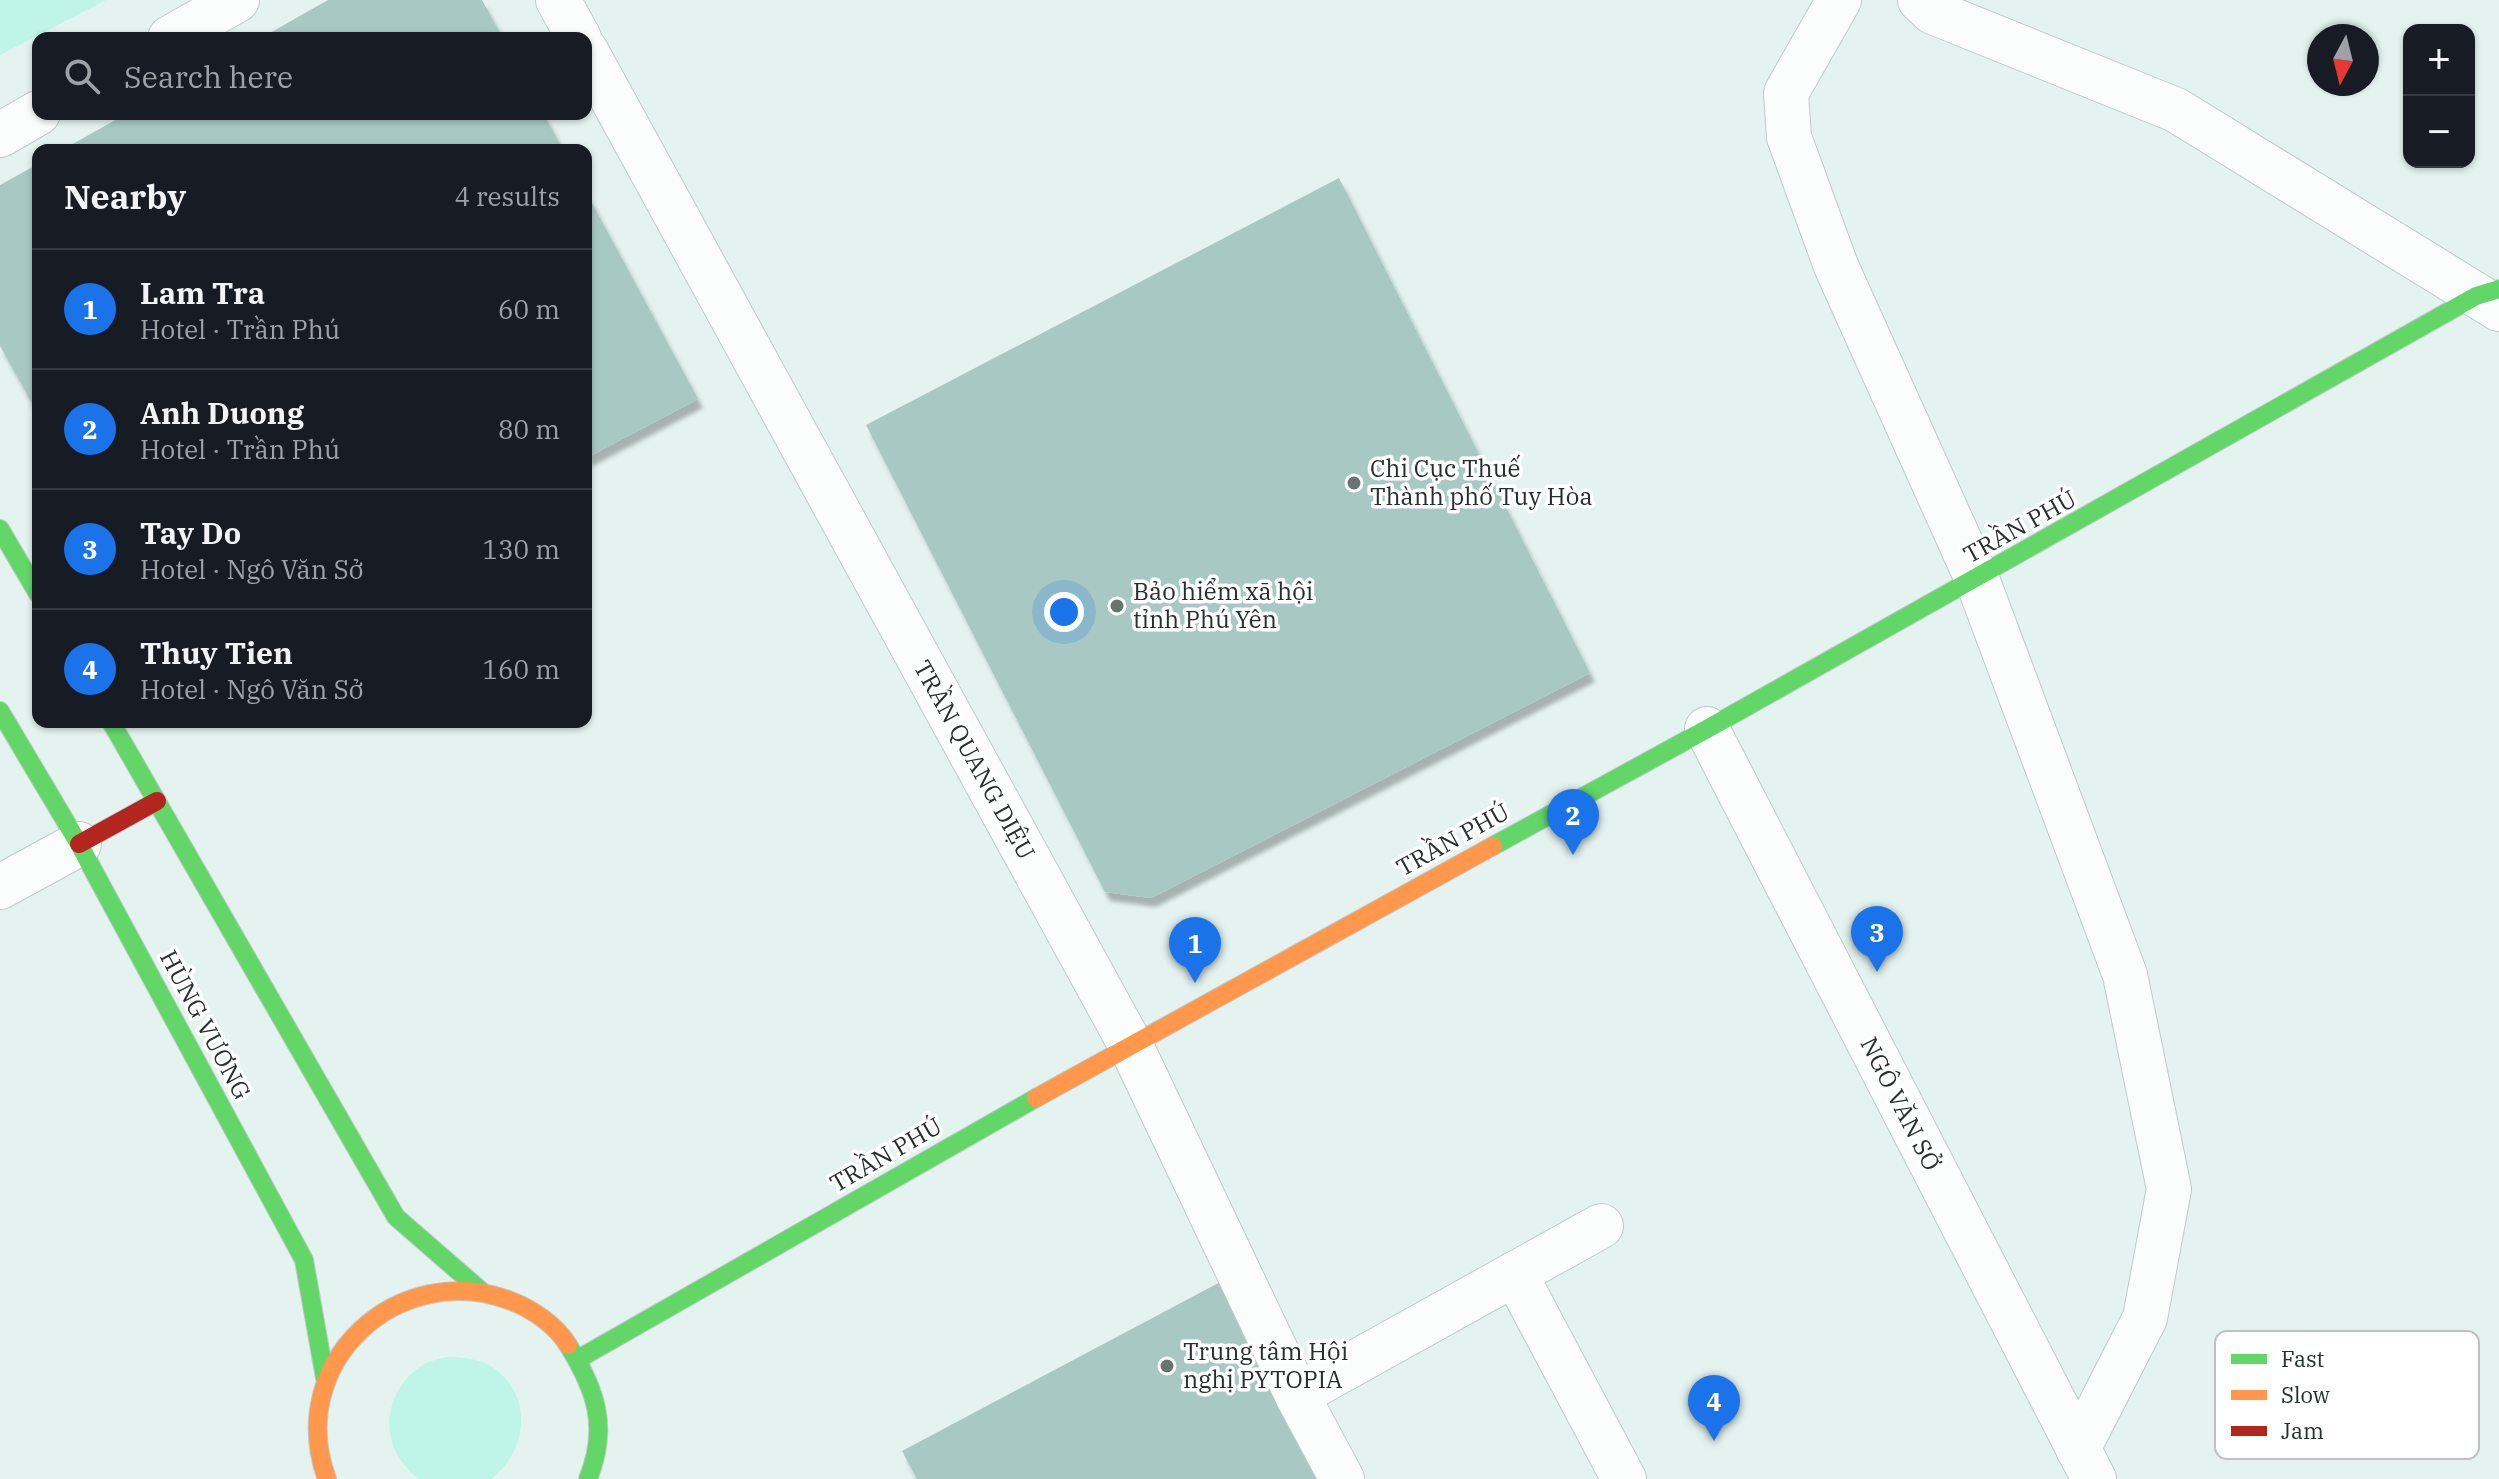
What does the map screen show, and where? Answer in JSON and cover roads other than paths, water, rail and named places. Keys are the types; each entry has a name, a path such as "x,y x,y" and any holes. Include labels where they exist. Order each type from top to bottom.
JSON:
{"main road":[{"name":"TRẦN PHÚ","path":"580,1358 1130,1044 1707,729 2493,292"},
{"path":"0,529 32,584"},
{"name":"HÙNG VƯƠNG","path":"0,711 79,844 304,1260 325,1378"},
{"path":"114,728 396,1217 480,1290"},
{"path":"79,844 157,801"},
{"path":"319,1476 317,1418 325,1378 350,1338 387,1307 432,1290 480,1290 519,1302 553,1326 580,1358 594,1394 598,1432 588,1479"}],"street":[{"path":"181,32 237,0"},
{"path":"558,0 576,32"},
{"path":"1839,0 1786,93 1789,137 1836,266 1977,579 2125,975 2169,1189 2145,1318 2086,1464"},
{"path":"1920,0 1933,12 2176,110 2493,292"},
{"name":"TRẦN QUANG DIỆU","path":"592,62 1130,1044 1297,1395 1342,1479"},
{"path":"0,135 32,116"},
{"name":"NGÔ VĂN SỞ","path":"1707,729 2086,1464"},
{"path":"0,887 79,844"},
{"path":"1297,1395 1601,1226"},
{"path":"1515,1274 1624,1479"}],"place":[{"name":"Chi Cục Thuế Thành phố Tuy Hòa","path":"1354,483"},
{"name":"Bảo hiểm xã hội tỉnh Phú Yên","path":"1117,606"},
{"name":"Anh Duong","path":"1573,855"},
{"name":"Tay Do","path":"1877,972"},
{"name":"Lam Tra","path":"1195,983"},
{"name":"Trung tâm Hội nghị PYTOPIA","path":"1167,1366"},
{"name":"Thuy Tien","path":"1714,1441"}]}
